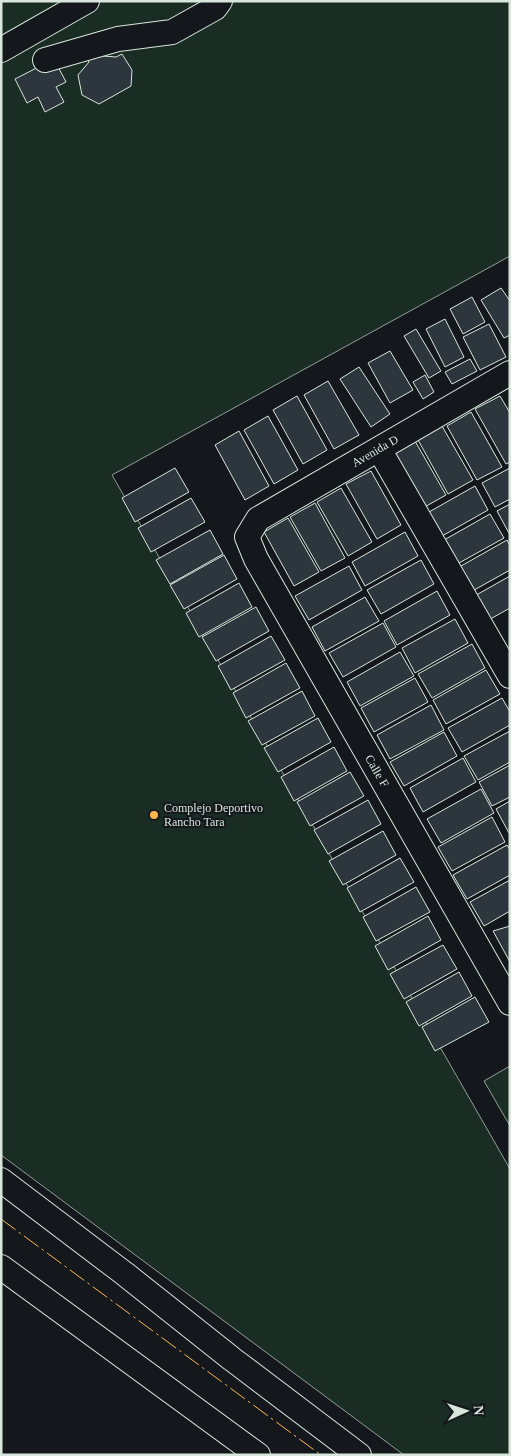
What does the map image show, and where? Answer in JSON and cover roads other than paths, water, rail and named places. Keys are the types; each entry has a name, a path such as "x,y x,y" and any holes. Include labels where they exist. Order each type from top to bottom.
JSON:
{"street":[{"path":"1,50 87,1"},
{"path":"45,60 118,39 172,32 215,8 220,1"},
{"name":"Avenida D","path":"247,537 258,520 379,449 508,377"},
{"path":"379,449 502,645 510,676"},
{"name":"Calle F","path":"247,537 256,559 510,1002"},
{"path":"1,1180 359,1455"},
{"path":"1,1267 258,1455"}],"place":[{"name":"Complejo Deportivo Rancho Tara","path":"154,815"}]}
